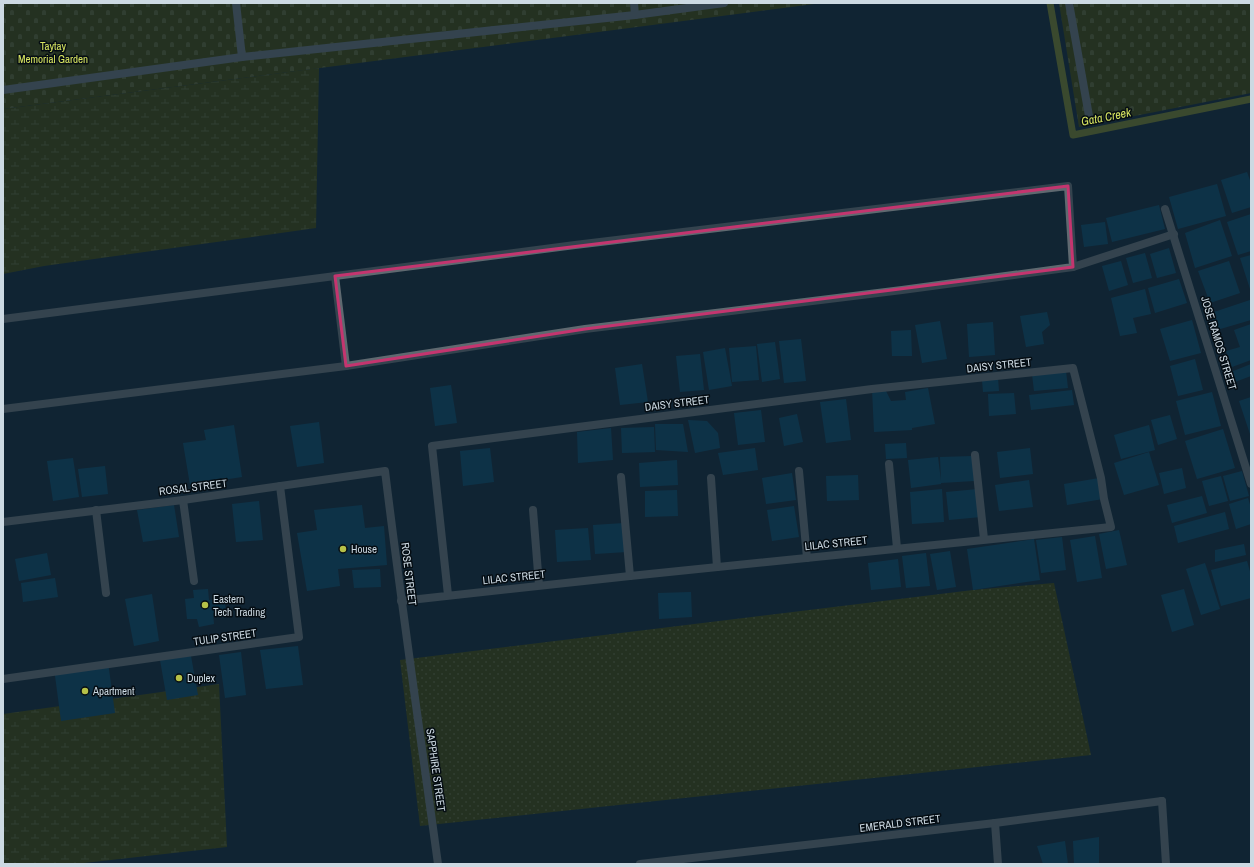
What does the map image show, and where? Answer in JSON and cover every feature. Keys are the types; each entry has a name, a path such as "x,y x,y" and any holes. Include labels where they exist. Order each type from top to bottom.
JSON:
{"street":[{"path":"236,3 242,57"},
{"path":"634,3 635,15"},
{"path":"3,90 242,57 635,15 724,3"},
{"path":"1069,3 1089,116"},
{"path":"3,318 575,245 1068,186 1073,267"},
{"name":"JOSE RAMOS STREET","path":"1165,209 1251,484"},
{"path":"3,409 346,366 585,329 902,290 1073,267 1174,234"},
{"path":"335,276 346,366"},
{"name":"LILAC STREET","path":"401,601 539,585 1111,527 1073,368"},
{"name":"DAISY STREET","path":"448,595 432,446 872,389 1073,368"},
{"path":"975,455 984,539"},
{"path":"889,464 897,548"},
{"name":"ROSAL STREET","path":"3,522 183,500 385,471"},
{"name":"ROSE STREET","path":"385,471 401,601 413,679"},
{"path":"799,471 807,558"},
{"path":"621,477 630,576"},
{"path":"711,478 717,567"},
{"name":"TULIP STREET","path":"3,679 299,638 280,486"},
{"path":"183,500 194,581"},
{"path":"96,510 106,593"},
{"path":"533,510 539,585"},
{"name":"SAPPHIRE STREET","path":"413,679 438,864"},
{"name":"EMERALD STREET","path":"640,864 669,862 995,823 1162,801 1166,864"},
{"path":"995,823 998,864"}],"highlighted area":[{"path":"1068,186 1073,267 585,329 346,366 335,276"}],"green space":[{"name":"Taytay Memorial Garden","path":"3,3 822,3 3,109"},
{"path":"1059,3 1251,3 1251,93 1079,127"},
{"path":"319,68 316,228 44,266 3,274 3,109"},
{"path":"1054,583 1091,755 420,826 400,660 973,590"},
{"path":"219,684 227,847 75,864 3,864 3,714"}],"building":[{"path":"1247,172 1251,183 1251,207 1232,213 1221,180"},
{"path":"1217,184 1226,216 1178,229 1169,197"},
{"path":"1159,205 1165,229 1112,242 1106,218"},
{"path":"1251,214 1251,251 1238,255 1227,222"},
{"path":"1220,220 1232,256 1195,268 1185,233"},
{"path":"1105,222 1108,244 1084,247 1081,225"},
{"path":"1169,248 1176,273 1157,278 1150,254"},
{"path":"1145,253 1152,278 1133,283 1126,258"},
{"path":"1251,255 1251,292 1240,258"},
{"path":"1121,261 1128,285 1109,291 1102,266"},
{"path":"1229,261 1240,293 1210,303 1198,271"},
{"path":"1179,279 1187,303 1155,313 1148,288"},
{"path":"1145,289 1151,314 1133,318 1137,333 1120,336 1111,298"},
{"path":"1250,300 1251,320 1217,330 1211,313"},
{"path":"1047,312 1050,325 1042,332 1044,344 1026,347 1020,316"},
{"path":"1192,320 1201,353 1170,361 1160,329"},
{"path":"940,321 947,359 922,363 915,325"},
{"path":"993,322 995,355 969,357 967,324"},
{"path":"1251,324 1251,360 1232,367 1226,351 1240,347 1234,330"},
{"path":"911,330 912,356 892,356 891,331"},
{"path":"801,339 806,381 784,383 779,341"},
{"path":"775,342 780,379 762,382 757,344"},
{"path":"756,346 759,380 732,382 729,348"},
{"path":"725,348 732,386 709,390 703,352"},
{"path":"700,354 704,390 680,392 676,356"},
{"path":"1195,359 1203,390 1178,396 1170,366"},
{"path":"642,364 648,402 620,405 615,368"},
{"path":"1251,364 1251,376 1235,382 1231,372"},
{"path":"1066,371 1068,388 1034,391 1032,374"},
{"path":"998,378 999,391 983,392 982,380"},
{"path":"451,385 457,423 435,426 430,388"},
{"path":"928,388 935,424 912,428 912,430 874,432 872,389 885,389 891,401 906,400 905,392"},
{"path":"1072,390 1074,405 1031,410 1029,395"},
{"path":"1212,392 1221,426 1185,435 1176,401"},
{"path":"1014,393 1016,414 989,416 988,394"},
{"path":"1251,397 1251,434 1250,434 1239,401"},
{"path":"846,399 851,440 826,443 820,402"},
{"path":"761,410 765,442 738,445 734,413"},
{"path":"797,414 803,442 784,446 779,418"},
{"path":"1170,415 1177,439 1158,445 1151,420"},
{"path":"688,420 707,421 718,433 720,448 695,453"},
{"path":"319,422 324,463 297,467 290,426"},
{"path":"655,424 683,424 688,452 656,450"},
{"path":"234,425 242,477 190,485 183,443 206,440 204,430"},
{"path":"1149,425 1155,450 1121,459 1114,435"},
{"path":"654,427 655,452 622,453 621,428"},
{"path":"611,428 613,460 578,463 577,432"},
{"path":"1223,429 1235,468 1197,479 1185,441"},
{"path":"906,443 907,458 886,459 885,444"},
{"path":"490,448 494,482 463,486 460,451"},
{"path":"755,448 758,470 723,475 718,453"},
{"path":"1030,448 1033,474 1000,478 997,452"},
{"path":"1149,452 1159,485 1124,495 1114,463"},
{"path":"973,456 974,481 941,483 911,488 908,460 938,457 941,481 940,457"},
{"path":"73,458 79,497 53,501 47,461"},
{"path":"677,460 678,485 640,487 639,463"},
{"path":"105,466 108,494 82,497 78,469"},
{"path":"1182,468 1186,488 1164,494 1159,473"},
{"path":"1242,471 1249,496 1230,501 1223,476"},
{"path":"792,473 796,500 766,504 762,478"},
{"path":"858,475 859,500 827,501 826,476"},
{"path":"1221,476 1228,501 1209,506 1202,481"},
{"path":"1099,478 1103,499 1067,505 1064,484"},
{"path":"1029,480 1033,507 999,511 995,485"},
{"path":"942,489 944,522 912,524 910,492"},
{"path":"978,489 981,517 949,520 946,492"},
{"path":"677,490 678,516 645,517 645,491"},
{"path":"1202,496 1207,513 1172,523 1167,505"},
{"path":"1248,498 1251,508 1251,524 1236,529 1229,504"},
{"path":"259,501 263,540 236,542 232,504"},
{"path":"174,505 179,537 143,542 137,510"},
{"name":"House","path":"362,505 365,528 384,526 387,565 338,569 340,586 307,591 297,533 317,530 314,510"},
{"path":"794,506 799,537 772,541 767,510"},
{"path":"1225,512 1229,529 1178,543 1174,526"},
{"path":"624,523 627,552 595,554 593,525"},
{"path":"588,528 591,560 557,562 555,530"},
{"path":"1119,530 1127,565 1106,569 1099,534"},
{"path":"1095,536 1102,578 1077,582 1070,540"},
{"path":"1062,537 1066,570 1041,573 1036,540"},
{"path":"1034,539 1040,580 973,590 967,549"},
{"path":"1244,544 1246,555 1215,562 1215,550"},
{"path":"950,551 956,587 937,590 930,554"},
{"path":"47,553 51,575 19,581 15,559"},
{"path":"926,553 930,586 906,588 902,556"},
{"path":"898,559 901,587 871,590 868,563"},
{"path":"1247,561 1251,575 1251,598 1221,606 1211,570"},
{"path":"1205,563 1220,609 1201,615 1186,569"},
{"name":"House","path":"380,569 381,587 354,588 352,570"},
{"path":"55,578 58,597 23,602 21,583"},
{"name":"Eastern Tech Trading","path":"208,589 209,600 224,598 226,611 213,613 214,624 199,627 197,619 187,619 185,599 194,598 193,590"},
{"path":"1184,589 1194,625 1172,632 1161,595"},
{"path":"691,592 692,617 659,619 658,593"},
{"path":"152,594 159,641 134,646 125,599"},
{"path":"298,646 303,685 266,689 260,650"},
{"path":"241,652 246,695 225,698 219,655"},
{"name":"Duplex","path":"191,656 198,695 167,700 160,660"},
{"name":"Apartment","path":"108,662 115,713 61,721 54,668"},
{"path":"1099,837 1099,864 1074,864 1073,841"},
{"path":"1065,841 1068,864 1043,864 1037,846"}],"waterway":[{"name":"Gata Creek","path":"1050,3 1073,135 1251,99"}],"place":[{"name":"House","path":"343,549"},
{"name":"Eastern Tech Trading","path":"205,605"},
{"name":"Duplex","path":"179,678"},
{"name":"Apartment","path":"85,691"}]}
